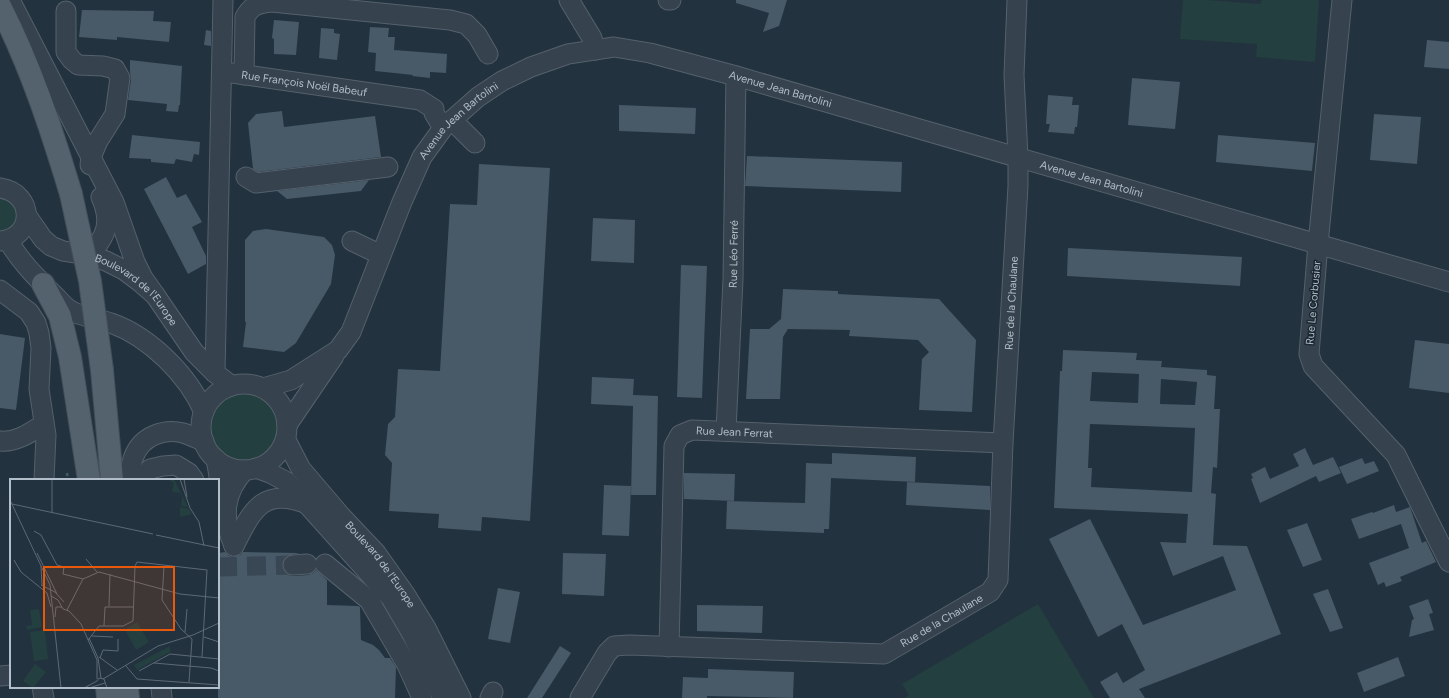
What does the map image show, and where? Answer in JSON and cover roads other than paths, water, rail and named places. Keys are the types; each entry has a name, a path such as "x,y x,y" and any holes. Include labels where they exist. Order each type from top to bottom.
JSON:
{"main road":[{"path":"0,6 14,33 44,108 67,195 79,271 98,370 112,479"},
{"path":"0,24 24,79 67,195"},
{"path":"42,284 60,316 70,357 89,479"},
{"path":"98,370 103,479"},
{"path":"107,688 108,698"},
{"path":"115,688 116,698"},
{"path":"127,688 128,698"}],"street":[{"path":"10,0 92,157 114,202 135,262 155,295"},
{"path":"216,373 223,0"},
{"path":"568,0 592,38 595,50"},
{"name":"Rue de la Chaulane","path":"580,698 607,653 614,646 629,645 884,654 990,592 998,580 1003,443 1018,157 1014,75 1017,0"},
{"name":"Rue Le Corbusier","path":"1342,0 1318,244 1309,354 1313,366 1396,455 1449,562"},
{"path":"244,75 245,17 249,9 259,4 272,2 450,20 466,24 477,35 488,54"},
{"path":"66,11 66,52 72,60 78,65 103,66 115,69 120,78 115,114 98,141 90,166 91,174 106,208 108,217 107,226 104,233 89,255"},
{"name":"Avenue Jean Bartolini","path":"263,388 291,380 338,350 351,332 402,202 422,157 448,124 478,97 502,81 531,67 568,54 614,48 650,53 736,76 1449,282"},
{"name":"Rue François Noël Babeuf","path":"221,72 420,100 434,109 434,113 475,144"},
{"name":"Rue Léo Ferré","path":"726,431 733,273 736,76"},
{"path":"246,177 256,183 388,167"},
{"name":"Boulevard de l'Europe","path":"0,188 9,189 19,197 26,208 27,216 43,239 51,246 89,255 106,261 124,270 155,295 194,352 232,386"},
{"path":"27,216 21,231 15,236 4,240 42,284 69,309 76,313 111,322 126,329 165,358 179,372 191,388 204,412"},
{"path":"352,241 381,255"},
{"path":"0,290 30,312 36,323 41,348 39,389 46,435 44,479"},
{"path":"228,540 226,512 227,501 231,488 237,479 251,469 266,464 281,450 287,433 338,350"},
{"path":"251,469 234,469 224,465 209,452 204,442 202,423 204,412 208,403 215,396 232,386 243,384 263,388 273,394 280,403 285,414 287,433"},
{"path":"0,441 7,442 44,424"},
{"name":"Rue Jean Ferrat","path":"669,647 674,446 680,435 692,430 1003,443"},
{"path":"129,479 134,456 140,446 149,437 161,432 173,431 184,433 204,442"},
{"name":"Boulevard de l'Europe","path":"287,433 301,469 341,516 376,553 405,594 426,628 461,698"},
{"path":"216,459 219,479"},
{"path":"143,479 150,469 176,465 189,473 193,479"},
{"name":"Boulevard de l'Europe","path":"251,469 270,474 287,482 390,598 412,634 443,698"},
{"path":"228,540 249,518 255,509 266,502 280,497 294,499 308,505"},
{"path":"308,564 369,600 407,665 422,698"},
{"path":"0,676 10,675"},
{"path":"42,688 44,698"},
{"path":"161,688 162,698"}],"tunnel":[{"path":"219,567 293,565"}]}
